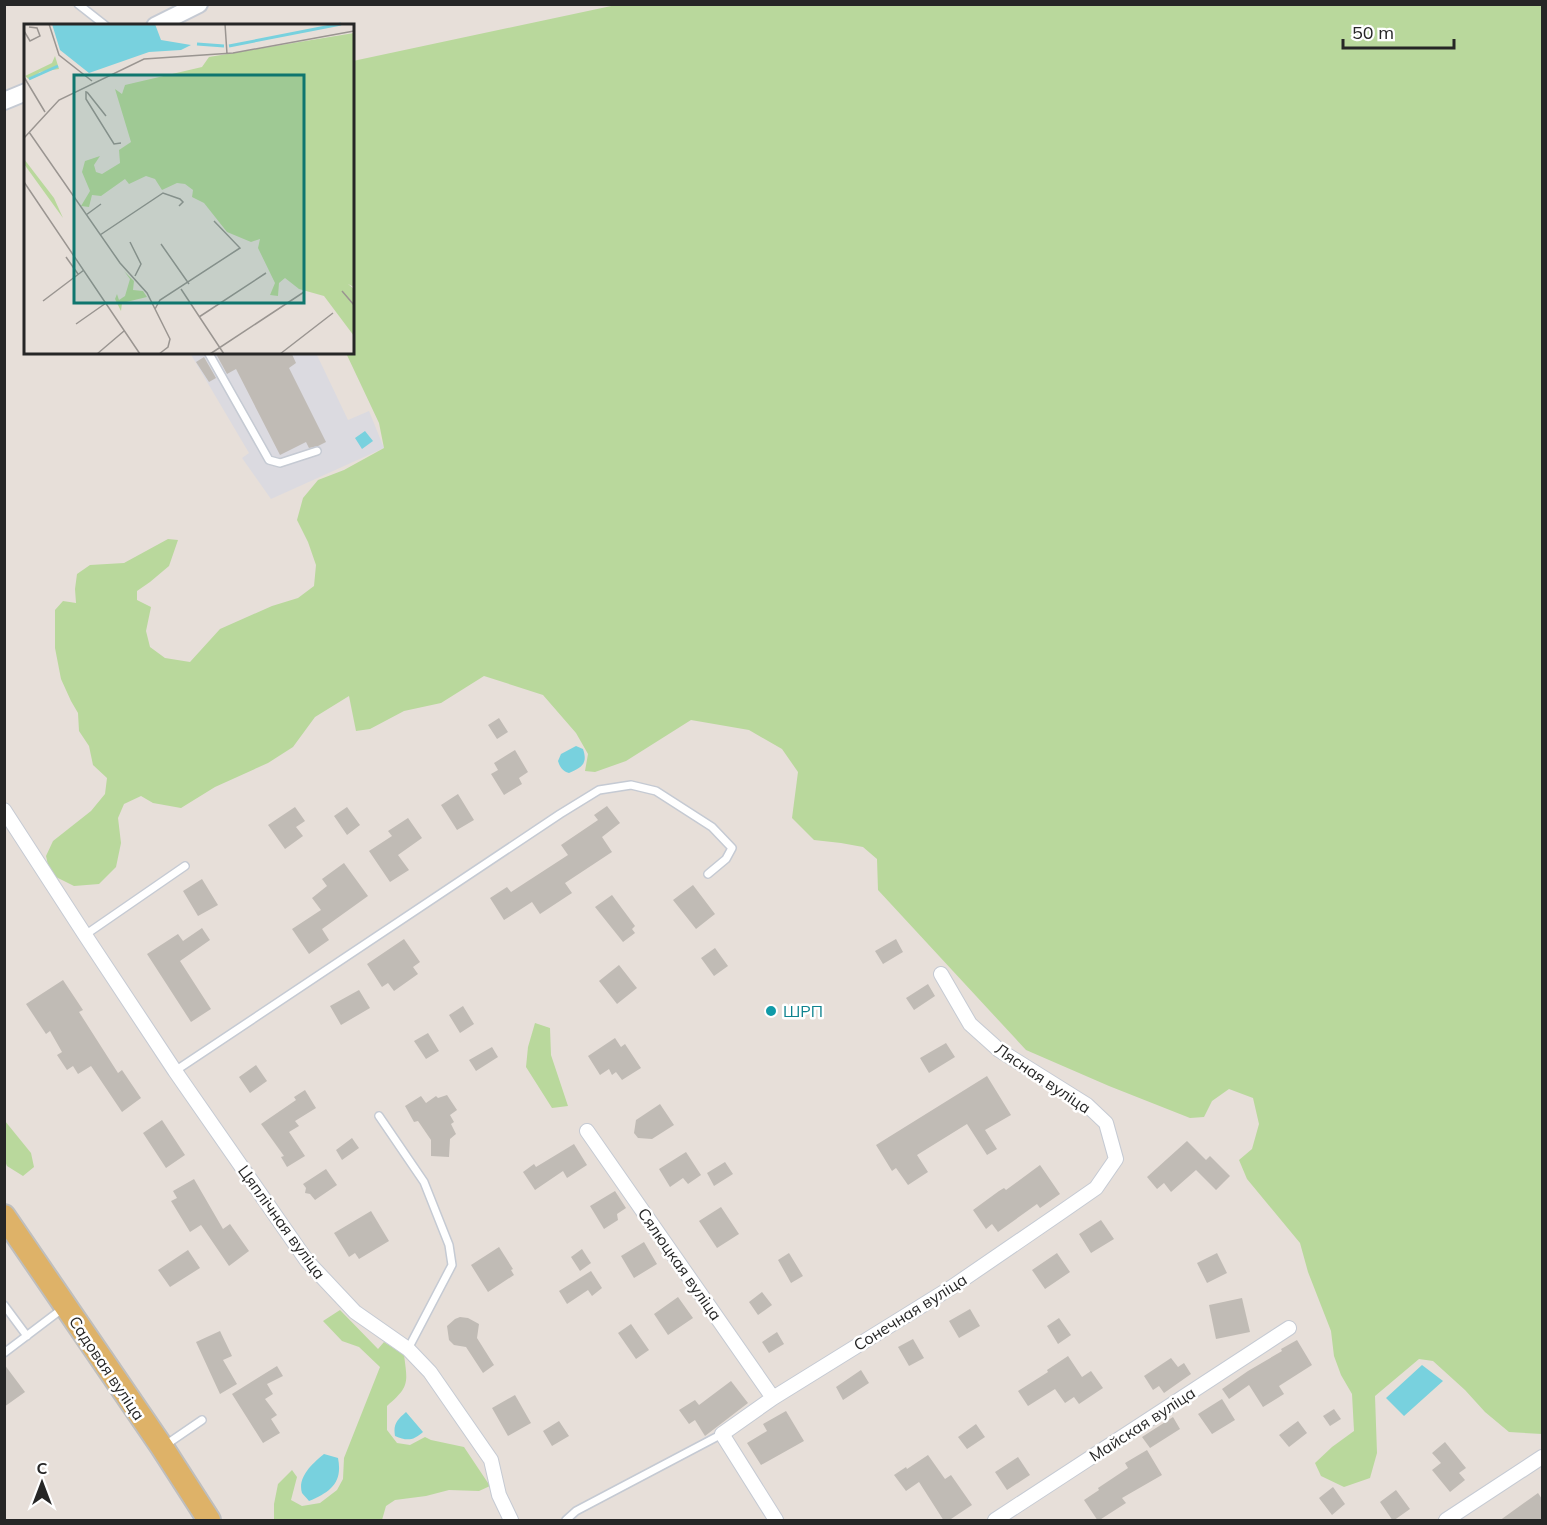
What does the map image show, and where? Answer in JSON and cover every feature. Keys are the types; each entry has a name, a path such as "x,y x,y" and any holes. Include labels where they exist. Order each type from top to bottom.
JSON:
{"main road":[{"name":"Садовая вуліца","path":"4,1216 162,1447 209,1521"}],"street":[{"path":"159,24 200,4"},
{"path":"4,101 24,93"},
{"name":"Цяплічная вуліца","path":"4,810 175,1071 307,1261 355,1312 408,1349 430,1372 491,1460 499,1495 511,1521"},
{"name":"Лясная вуліца","path":"940,974 970,1024 999,1050 1087,1105 1106,1123 1116,1159 1096,1188"},
{"name":"Сялюцкая вуліца","path":"587,1131 773,1398"},
{"name":"Сонечная вуліца","path":"722,1434 773,1398 952,1287 1096,1188"},
{"name":"Майская вуліца","path":"995,1521 1288,1328"},
{"path":"722,1434 776,1521"},
{"path":"1446,1521 1542,1457"}],"lane":[{"path":"78,4 103,24"},
{"path":"209,354 269,460 280,463 317,451"},
{"path":"175,1071 599,790 631,785 656,791 712,827 732,848 726,859 708,874"},
{"path":"85,935 185,866"},
{"path":"379,1116 424,1182 449,1245 452,1265 408,1349"},
{"path":"4,1305 27,1336"},
{"path":"4,1353 65,1306"},
{"path":"162,1447 202,1420"},
{"path":"566,1521 576,1510 722,1434"}],"shaded area":[{"path":"191,354 316,354 348,420 369,411 384,448 271,499 242,458 249,453"}],"green space":[{"path":"616,5 1542,5 1542,1434 1509,1432 1433,1361 1419,1359 1375,1396 1377,1453 1370,1478 1344,1487 1321,1476 1315,1463 1354,1431 1352,1394 1341,1375 1334,1356 1331,1331 1308,1272 1300,1243 1247,1179 1239,1160 1252,1149 1259,1124 1253,1098 1229,1089 1212,1101 1204,1117 1190,1118 1026,1050 878,890 877,859 863,847 814,840 792,818 798,772 782,749 749,730 691,720 626,761 595,772 585,771 588,754 576,733 543,695 484,676 441,703 404,711 370,729 356,731 349,696 315,717 293,747 268,763 215,787 181,808 153,803 141,796 124,804 118,818 121,843 116,867 99,884 74,886 50,874 46,856 53,841 91,811 105,794 107,778 93,765 89,746 79,731 78,713 61,679 55,648 55,610 63,601 76,603 77,574 90,565 124,563 168,539 178,540 169,566 137,591 137,600 151,607 146,631 150,647 165,658 190,662 220,629 272,606 298,598 314,586 316,565 297,520 303,498 318,480 344,470 384,448 379,423 346,354 354,354 354,61"},
{"path":"535,1023 550,1028 551,1055 568,1106 552,1108 526,1067 528,1047"},
{"path":"5,1121 31,1153 34,1167 23,1176 7,1166 5,1161"},
{"path":"340,1310 378,1349 384,1342 404,1355 405,1384 400,1394 387,1406 387,1430 397,1443 410,1445 425,1437 464,1447 490,1486 479,1491 449,1490 395,1500 386,1506 382,1520 274,1520 278,1484 292,1470 297,1477 291,1500 302,1506 320,1503 337,1490 343,1479 344,1458 380,1367 359,1347 342,1341 323,1321"}],"water":[{"path":"365,431 373,441 362,449 355,438"},
{"path":"576,746 583,749 584,762 569,773 558,761 561,754"},
{"path":"1422,1365 1443,1381 1404,1416 1386,1398"},
{"path":"406,1412 423,1432 410,1439 395,1436 396,1422"},
{"path":"324,1454 338,1458 339,1474 329,1490 309,1501 302,1493 302,1481 311,1466"}],"building":[{"path":"216,354 292,354 296,363 289,368 326,442 309,448 306,442 280,455 236,369 227,374"},
{"path":"204,357 216,378 209,382 196,362"},
{"path":"499,718 508,732 497,739 488,725"},
{"path":"515,750 528,772 519,778 522,784 504,795 491,774 498,770 494,763"},
{"path":"458,794 474,820 457,830 441,805"},
{"path":"607,806 620,823 602,837 612,852 565,883 572,893 540,914 532,902 504,920 490,898 507,887 511,892 568,855 561,845 598,820 594,815"},
{"path":"295,807 305,821 296,827 303,836 285,849 268,825"},
{"path":"347,807 360,825 347,835 334,816"},
{"path":"408,818 422,838 398,855 409,870 390,882 369,851 392,836 388,831"},
{"path":"344,863 368,896 322,929 329,940 309,954 292,929 321,910 312,898 327,886 322,879"},
{"path":"202,879 218,905 198,916 183,891"},
{"path":"693,885 715,914 696,929 673,900"},
{"path":"612,895 635,926 632,929 635,933 623,942 595,907"},
{"path":"202,928 210,940 180,961 211,1009 191,1022 147,954 178,934 183,941"},
{"path":"404,939 420,962 413,967 418,974 394,991 388,983 382,987 367,964"},
{"path":"896,939 903,952 883,964 875,951"},
{"path":"715,948 728,966 714,976 701,958"},
{"path":"619,965 637,988 617,1004 599,981"},
{"path":"63,980 83,1010 79,1012 118,1073 122,1070 141,1098 122,1112 91,1066 78,1074 73,1066 67,1070 57,1055 62,1052 50,1031 46,1034 26,1004"},
{"path":"928,984 935,996 914,1010 906,998"},
{"path":"359,990 370,1008 341,1025 330,1006"},
{"path":"463,1006 474,1024 460,1033 449,1015"},
{"path":"428,1033 439,1051 426,1059 414,1041"},
{"path":"615,1038 621,1047 625,1044 641,1068 622,1080 616,1072 612,1075 609,1069 600,1075 588,1056"},
{"path":"946,1043 955,1057 929,1073 920,1058"},
{"path":"492,1047 498,1057 476,1071 469,1060"},
{"path":"256,1065 267,1081 250,1093 239,1077"},
{"path":"987,1076 1011,1115 985,1130 997,1149 987,1155 967,1124 917,1155 928,1172 908,1185 896,1168 892,1171 876,1145"},
{"path":"305,1090 316,1108 295,1121 299,1126 289,1132 305,1156 287,1167 281,1157 284,1156 261,1124 296,1100 294,1097"},
{"path":"447,1095 457,1110 450,1115 456,1134 450,1139 449,1157 431,1156 431,1140 418,1121 414,1122 405,1106 421,1096 426,1103 436,1096 438,1098"},
{"path":"660,1104 674,1125 652,1139 638,1138 634,1133 636,1120"},
{"path":"162,1120 185,1155 166,1168 143,1133"},
{"path":"352,1138 359,1148 342,1160 336,1150"},
{"path":"1187,1141 1206,1160 1210,1156 1230,1176 1216,1190 1196,1170 1171,1192 1164,1183 1157,1189 1147,1177"},
{"path":"574,1144 587,1165 567,1178 563,1171 535,1190 523,1172 534,1164 536,1167"},
{"path":"686,1152 701,1175 688,1184 683,1178 670,1187 659,1169"},
{"path":"725,1162 733,1174 714,1186 707,1173"},
{"path":"1040,1165 1060,1194 1040,1208 1037,1204 998,1232 992,1224 986,1229 973,1210"},
{"path":"326,1169 337,1185 315,1200 310,1194 305,1193 306,1188 303,1184"},
{"path":"194,1179 223,1229 230,1224 249,1251 229,1266 201,1225 190,1232 171,1201 177,1198 173,1191"},
{"path":"615,1191 626,1208 617,1214 618,1220 604,1229 590,1206"},
{"path":"721,1207 739,1234 717,1248 699,1221"},
{"path":"371,1211 389,1241 359,1259 355,1253 349,1257 334,1233"},
{"path":"1101,1220 1114,1239 1091,1253 1079,1234"},
{"path":"644,1242 657,1264 634,1278 621,1256"},
{"path":"499,1247 513,1269 511,1270 514,1275 488,1292 471,1265"},
{"path":"582,1249 591,1263 580,1271 571,1257"},
{"path":"188,1250 200,1268 170,1287 158,1270"},
{"path":"789,1253 803,1276 791,1283 778,1260"},
{"path":"1057,1253 1070,1272 1045,1289 1032,1270"},
{"path":"1217,1253 1227,1273 1207,1283 1197,1263"},
{"path":"591,1271 602,1288 592,1296 588,1290 567,1304 559,1291"},
{"path":"762,1292 772,1305 758,1315 749,1302"},
{"path":"678,1297 693,1318 668,1335 654,1314"},
{"path":"1242,1298 1250,1332 1216,1339 1209,1305"},
{"path":"970,1309 980,1326 959,1338 949,1321"},
{"path":"460,1317 468,1318 479,1324 477,1338 494,1365 483,1373 466,1347 454,1345 449,1340 447,1326"},
{"path":"1059,1318 1071,1335 1058,1344 1047,1326"},
{"path":"631,1324 649,1350 636,1359 618,1333"},
{"path":"220,1331 232,1356 223,1360 237,1384 220,1394 196,1342"},
{"path":"777,1332 784,1344 769,1353 762,1342"},
{"path":"913,1339 924,1358 909,1366 898,1347"},
{"path":"1297,1340 1312,1365 1279,1386 1284,1394 1263,1407 1249,1385 1229,1399 1222,1389"},
{"path":"1068,1356 1082,1377 1091,1371 1103,1388 1079,1404 1074,1397 1065,1403 1055,1389 1028,1406 1018,1391"},
{"path":"1171,1358 1178,1367 1184,1363 1191,1374 1164,1393 1159,1386 1153,1390 1144,1376"},
{"path":"4,1364 25,1392 4,1407"},
{"path":"277,1366 283,1376 267,1384 273,1394 265,1399 277,1415 271,1419 280,1433 263,1443 232,1394"},
{"path":"861,1370 869,1383 843,1400 836,1387"},
{"path":"731,1381 748,1403 705,1436 695,1420 689,1424 679,1410 695,1400 699,1405"},
{"path":"515,1395 531,1423 508,1436 492,1408"},
{"path":"1222,1399 1235,1420 1212,1434 1198,1414"},
{"path":"1334,1409 1341,1419 1330,1426 1323,1416"},
{"path":"786,1411 804,1441 761,1465 747,1443 767,1431 763,1424"},
{"path":"1173,1417 1180,1429 1150,1448 1142,1437"},
{"path":"559,1421 569,1436 552,1446 543,1431"},
{"path":"1298,1421 1307,1433 1289,1447 1279,1435"},
{"path":"976,1424 985,1437 967,1449 958,1437"},
{"path":"1445,1442 1466,1468 1459,1473 1465,1480 1450,1492 1432,1470 1441,1463 1432,1453"},
{"path":"1147,1450 1162,1475 1122,1498 1126,1503 1098,1521 1084,1500 1128,1468 1125,1463"},
{"path":"928,1455 945,1479 951,1475 972,1505 948,1521 944,1521 919,1482 906,1491 894,1475"},
{"path":"1018,1457 1030,1475 1007,1490 995,1472"},
{"path":"1333,1487 1345,1504 1332,1515 1319,1498"},
{"path":"1396,1490 1410,1509 1393,1521 1380,1502"},
{"path":"1538,1493 1542,1499 1542,1521 1499,1521"}],"place":[{"name":"ШРП","path":"771,1011"}]}
